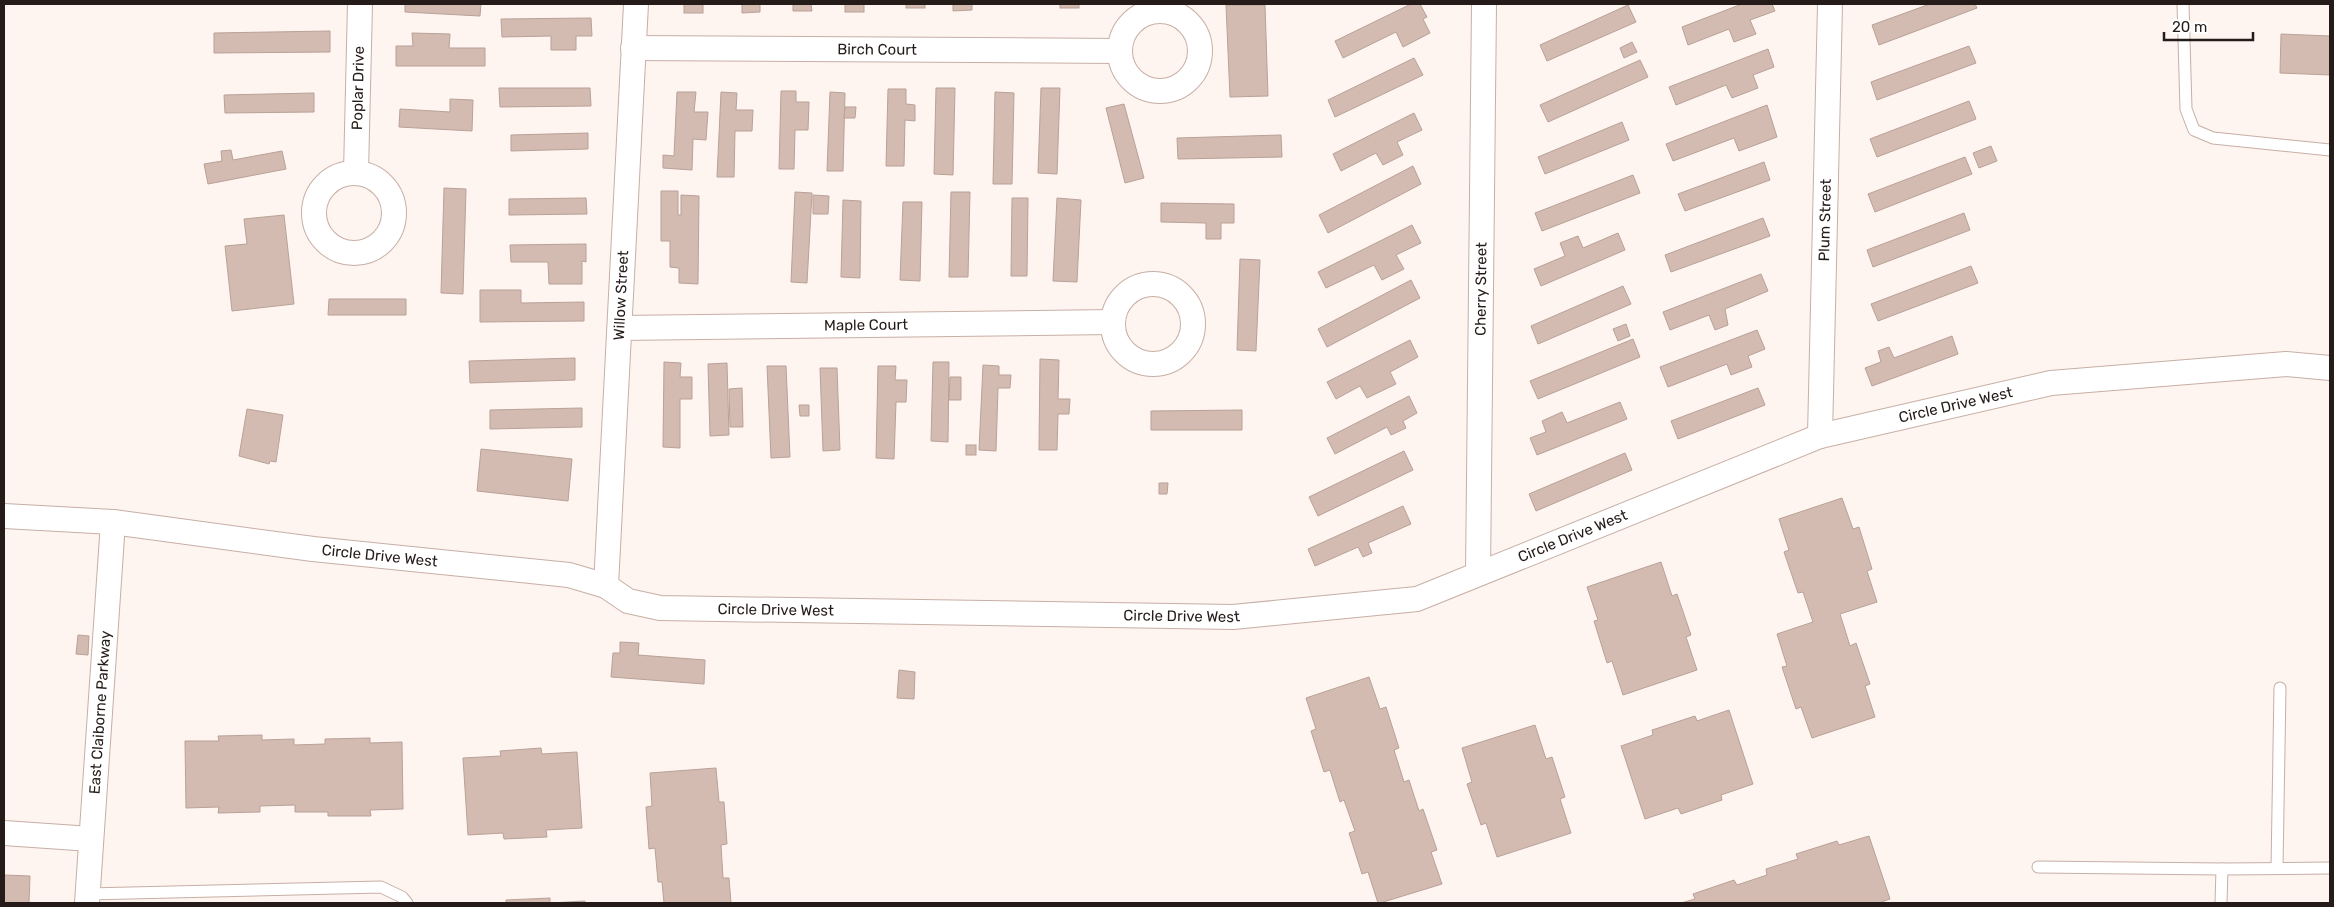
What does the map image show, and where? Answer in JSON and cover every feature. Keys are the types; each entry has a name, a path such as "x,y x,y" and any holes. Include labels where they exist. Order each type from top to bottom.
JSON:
{"street":[{"name":"Poplar Drive","path":"356,172 360,4"},
{"name":"Willow Street","path":"606,586 636,4"},
{"name":"Cherry Street","path":"1478,574 1484,4"},
{"name":"Plum Street","path":"1820,436 1830,4"},
{"name":"Birch Court","path":"634,48 1120,51"},
{"name":"Maple Court","path":"620,328 1113,322"},
{"name":"Circle Drive West","path":"4,516 112,522 313,550 569,576 606,586 628,601 660,608 1233,617 1417,599 1820,436 2051,383 2286,364 2330,368"},
{"name":"East Claiborne Parkway","path":"88,899 112,522"},
{"path":"4,832 91,839"}],"lane":[{"path":"2183,4 2186,109 2194,130 2213,138 2330,150"},
{"path":"2276,868 2280,688"},
{"path":"2038,867 2330,868"},
{"path":"2221,903 2222,869"},
{"path":"88,899 381,887 402,898 407,903"}],"building":[{"path":"405,4 481,4 480,16 405,12"},
{"path":"684,4 703,4 703,13 684,13"},
{"path":"742,4 760,4 760,12 742,13"},
{"path":"793,4 811,4 812,11 793,11"},
{"path":"845,4 864,4 864,12 845,12"},
{"path":"906,4 925,4 925,8 906,8"},
{"path":"953,4 972,4 972,10 953,11"},
{"path":"1060,4 1079,4 1079,8 1060,8"},
{"path":"1411,4 1420,4 1427,17 1423,19 1430,33 1403,47 1396,32 1343,58 1335,41"},
{"path":"1742,4 1772,4 1775,11 1750,20 1756,34 1734,42 1729,29 1688,45 1682,27"},
{"path":"1930,4 1975,4 1977,8 1879,45 1872,25"},
{"path":"1226,5 1265,5 1268,96 1230,97"},
{"path":"1628,5 1636,22 1547,61 1540,45"},
{"path":"591,18 592,36 576,36 576,50 551,50 551,36 502,37 501,19"},
{"path":"330,31 330,52 214,53 214,33"},
{"path":"412,33 450,34 449,48 485,48 485,66 396,66 396,46 413,46"},
{"path":"2281,34 2330,36 2330,75 2280,73"},
{"path":"1632,42 1637,52 1624,58 1620,48"},
{"path":"1969,46 1976,63 1877,100 1871,82"},
{"path":"1768,49 1774,67 1753,75 1758,88 1732,98 1726,85 1676,105 1669,87"},
{"path":"1414,58 1423,75 1335,117 1328,100"},
{"path":"1640,60 1648,77 1548,122 1540,105"},
{"path":"499,88 590,88 591,106 500,107"},
{"path":"936,88 955,88 953,175 934,174"},
{"path":"1041,88 1060,88 1057,174 1038,173"},
{"path":"888,89 906,89 906,104 915,105 915,121 905,120 904,166 886,166"},
{"path":"781,91 796,91 796,102 809,102 808,130 795,130 794,169 779,169"},
{"path":"677,92 696,92 694,112 708,112 706,140 693,139 692,170 663,168 663,155 674,156"},
{"path":"721,92 737,93 736,110 753,110 752,131 735,131 734,177 717,177"},
{"path":"830,92 845,93 843,171 827,171"},
{"path":"995,92 1014,93 1012,184 993,184"},
{"path":"314,93 314,112 225,113 224,95"},
{"path":"450,99 473,100 472,131 399,127 400,109 450,112"},
{"path":"1969,101 1976,119 1877,157 1870,139"},
{"path":"1124,104 1144,178 1125,183 1106,108"},
{"path":"1767,105 1777,137 1739,151 1734,138 1673,161 1666,144"},
{"path":"845,107 856,107 855,118 844,118"},
{"path":"1414,113 1422,130 1397,142 1403,155 1383,165 1376,153 1341,171 1333,154"},
{"path":"1622,122 1629,140 1545,174 1538,157"},
{"path":"588,133 588,149 511,151 511,135"},
{"path":"1281,135 1282,157 1178,159 1177,138"},
{"path":"1991,146 1997,161 1979,168 1973,153"},
{"path":"231,150 233,160 282,151 286,169 208,184 204,164 222,161 221,151"},
{"path":"1965,157 1972,174 1875,212 1868,194"},
{"path":"1764,162 1770,180 1685,211 1678,194"},
{"path":"1413,166 1421,184 1328,233 1319,215"},
{"path":"1633,175 1640,193 1542,231 1535,213"},
{"path":"444,188 466,189 463,294 441,293"},
{"path":"661,191 678,191 678,215 681,215 681,195 699,196 698,284 679,283 679,268 670,267 670,241 661,241"},
{"path":"795,192 812,193 807,283 791,282"},
{"path":"951,192 970,192 968,277 949,277"},
{"path":"813,195 829,196 828,214 813,214"},
{"path":"586,198 587,214 509,215 509,199"},
{"path":"1012,198 1028,198 1027,276 1011,276"},
{"path":"1057,198 1081,200 1077,282 1053,281"},
{"path":"843,200 861,201 860,278 841,277"},
{"path":"903,202 922,202 920,281 900,280"},
{"path":"1161,203 1234,204 1234,223 1221,223 1221,239 1206,239 1206,223 1161,222"},
{"path":"1964,213 1970,230 1873,267 1867,250"},
{"path":"284,215 294,304 232,311 225,246 247,244 244,219"},
{"path":"1763,218 1770,236 1671,272 1665,255"},
{"path":"1412,225 1421,243 1396,255 1404,269 1382,280 1374,265 1326,288 1318,272"},
{"path":"1618,233 1625,250 1541,286 1534,269 1565,256 1560,243 1578,236 1583,248"},
{"path":"586,244 586,262 582,261 582,284 549,284 548,262 511,262 510,245"},
{"path":"1240,259 1260,260 1256,351 1237,350"},
{"path":"1971,266 1978,283 1878,321 1871,304"},
{"path":"1761,274 1768,291 1725,309 1728,325 1715,330 1709,315 1670,330 1663,312"},
{"path":"1411,280 1420,298 1327,347 1318,329"},
{"path":"1623,286 1631,304 1538,344 1531,326"},
{"path":"480,290 521,290 521,303 584,302 584,321 480,322"},
{"path":"329,299 406,299 406,315 328,315"},
{"path":"1626,324 1630,336 1618,341 1613,329"},
{"path":"1757,330 1765,349 1748,356 1752,367 1731,375 1727,364 1668,387 1660,367"},
{"path":"1952,336 1958,354 1872,386 1865,368 1881,362 1878,351 1889,347 1894,358"},
{"path":"1633,339 1640,357 1538,399 1530,381"},
{"path":"1410,340 1418,357 1390,372 1396,384 1367,398 1360,386 1336,399 1327,382"},
{"path":"575,358 575,380 470,383 469,361"},
{"path":"1040,359 1059,360 1058,399 1070,399 1069,414 1058,414 1057,450 1039,450"},
{"path":"664,362 681,363 680,377 692,377 692,399 680,399 680,448 663,447"},
{"path":"933,362 949,362 948,442 931,441"},
{"path":"727,363 729,435 710,436 708,364"},
{"path":"983,365 999,366 999,375 1011,375 1010,388 998,388 996,451 979,450"},
{"path":"767,366 786,366 790,457 771,458"},
{"path":"878,366 896,366 895,380 907,380 906,402 896,402 894,459 876,458"},
{"path":"820,368 837,368 840,450 823,451"},
{"path":"950,377 961,377 961,400 949,400"},
{"path":"742,388 743,427 730,427 729,389"},
{"path":"1758,388 1765,405 1678,439 1671,421"},
{"path":"1409,396 1417,413 1403,421 1406,428 1391,435 1387,427 1335,454 1327,438"},
{"path":"1620,402 1627,419 1537,455 1530,438 1546,432 1542,421 1562,412 1567,423"},
{"path":"799,405 809,405 809,416 800,416"},
{"path":"582,408 582,427 490,429 490,410"},
{"path":"247,409 283,415 276,462 270,461 269,464 239,456"},
{"path":"1242,410 1242,430 1151,430 1151,411"},
{"path":"966,445 976,445 976,455 966,455"},
{"path":"481,449 572,459 568,501 477,491"},
{"path":"1404,451 1413,470 1318,516 1309,497"},
{"path":"1625,453 1632,470 1536,511 1529,494"},
{"path":"1159,483 1168,483 1167,494 1159,494"},
{"path":"1842,498 1853,529 1859,527 1872,569 1867,571 1877,602 1840,614 1850,646 1856,643 1870,684 1865,686 1875,717 1812,738 1801,707 1796,709 1782,667 1787,666 1777,634 1813,622 1803,592 1798,593 1784,552 1789,550 1779,519"},
{"path":"1403,506 1411,524 1368,543 1372,553 1363,557 1358,547 1315,566 1308,549"},
{"path":"1661,562 1672,596 1677,594 1691,635 1686,637 1697,670 1623,695 1612,661 1607,663 1594,621 1598,620 1587,587"},
{"path":"78,635 89,636 88,655 76,654"},
{"path":"620,642 639,643 638,655 705,660 704,684 611,677 613,653 620,653"},
{"path":"899,670 915,672 914,699 897,698"},
{"path":"1369,677 1380,709 1386,707 1399,748 1394,750 1404,782 1409,780 1419,811 1423,809 1437,850 1431,852 1442,884 1380,903 1378,903 1368,872 1362,874 1349,833 1355,831 1344,800 1340,802 1330,770 1324,772 1311,731 1316,729 1306,698"},
{"path":"1729,710 1753,784 1721,795 1722,800 1681,814 1678,808 1645,819 1621,746 1653,735 1652,730 1695,716 1697,721"},
{"path":"1535,725 1546,759 1552,757 1565,797 1560,799 1571,833 1497,857 1486,823 1481,825 1467,784 1472,782 1462,748"},
{"path":"262,735 262,740 294,739 294,745 325,744 325,739 370,738 370,743 402,742 403,809 370,810 371,816 328,816 328,812 295,812 295,805 260,806 260,812 218,813 219,807 186,808 185,741 219,741 218,736"},
{"path":"541,748 542,754 577,752 582,828 546,830 547,837 504,839 503,833 468,835 463,758 501,756 500,751"},
{"path":"716,768 719,802 724,802 727,844 721,845 723,878 729,878 731,903 664,903 662,882 658,882 655,848 649,849 646,807 652,806 650,773"},
{"path":"1869,836 1890,899 1879,903 1681,903 1695,899 1693,894 1734,880 1737,885 1767,875 1766,869 1798,859 1796,854 1837,841 1839,845"},
{"path":"4,875 30,876 29,903 4,903"},
{"path":"550,898 550,903 506,903 506,900"},
{"path":"585,901 585,903 550,903"}]}
